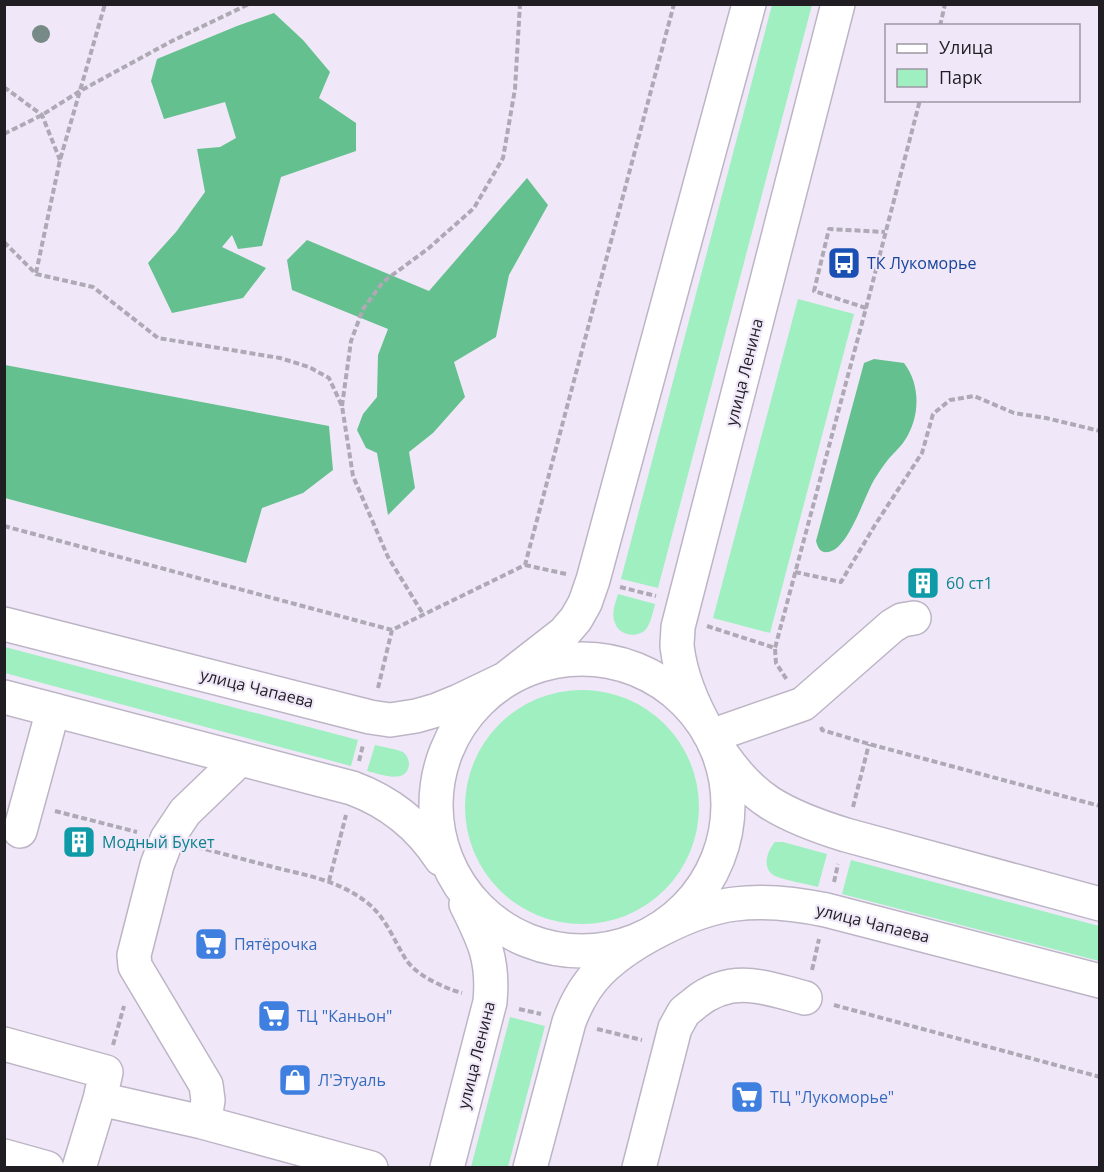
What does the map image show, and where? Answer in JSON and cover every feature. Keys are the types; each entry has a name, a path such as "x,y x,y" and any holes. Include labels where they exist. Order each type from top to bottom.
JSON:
{"main road":[{"path":"454,878 442,851 436,824 435,796 440,768 449,741 464,717 483,696 564,633 576,619 585,603 749,4"},
{"name":"улица Ленина","path":"711,736 688,688 677,644 678,627 838,4"},
{"path":"711,736 803,704 892,626 902,620 914,618"},
{"name":"улица Чапаева","path":"4,624 370,717 390,720 437,710 505,679"},
{"path":"505,679 531,666 559,659 588,658 616,662 644,671 668,686 690,705 735,771 770,803 815,825 846,835 1100,904"},
{"path":"4,697 352,788 372,796 407,819 426,838 468,898 486,915 506,930 528,941 552,948 576,951 601,950 648,936"},
{"path":"23,817 53,710"},
{"path":"530,1167 569,1022 584,991 600,971 669,923 687,906 703,887 715,866 728,819 728,794 724,770 711,736"},
{"path":"206,1113 208,1100 206,1085 135,966 134,955 157,865 167,839 185,813 240,759"},
{"name":"улица Ленина","path":"447,1167 490,1002 492,985 490,963 484,943 454,878"},
{"name":"улица Чапаева","path":"648,936 692,916 733,904 776,903 826,910 1100,981"},
{"path":"639,1167 675,1028 685,1012 703,997 718,989 739,984 759,986 805,998"},
{"path":"4,1044 103,1086 202,1122 370,1167"},
{"path":"79,1167 103,1086"},
{"path":"4,1156 47,1167"}],"path":[{"path":"36,274 60,160 105,4"},
{"path":"4,134 172,41 249,4"},
{"path":"342,406 351,341 363,309 383,282 429,248 474,208 503,158 515,89 520,4"},
{"path":"525,565 674,4"},
{"path":"940,24 945,4"},
{"path":"4,87 42,115 60,160"},
{"path":"919,102 775,648 776,663 822,730 1100,806"},
{"path":"866,308 814,291 829,229 885,232"},
{"path":"4,242 36,274 93,287 158,338 280,358 309,366 329,378 342,406 353,476 388,557 423,615"},
{"path":"795,572 841,582 922,453 933,414 950,400 974,396 1014,413 1047,418 1100,431"},
{"path":"4,526 392,630 525,565 657,596 711,629 775,648"},
{"path":"329,881 392,630"},
{"path":"869,744 805,998 1100,1077"},
{"path":"23,817 167,839 329,881 370,905 382,918 406,960 424,976 448,989 490,1002 670,1047"},
{"path":"103,1086 126,1000"}],"green space":[{"path":"772,5 812,5 658,588 621,579"},
{"path":"274,13 303,40 330,72 319,98 356,123 356,151 281,177 262,246 238,249 232,235 222,247 266,268 243,298 172,313 148,263 176,232 205,192 197,149 220,147 236,138 225,102 164,119 151,81 157,59"},
{"path":"527,178 548,205 509,275 496,337 454,362 465,397 433,433 409,452 415,488 388,515 377,453 366,448 357,430 363,414 377,397 378,355 388,329 292,290 287,260 307,240 429,291"},
{"path":"798,299 854,314 770,633 713,618"},
{"path":"874,359 904,363 910,372 916,391 914,421 901,446 885,463 874,480 849,533 835,549 823,552 816,541 864,363"},
{"path":"5,365 329,426 333,470 303,493 262,508 246,563 5,498"},
{"path":"618,594 655,604 647,628 639,634 630,635 617,627 613,612"},
{"path":"5,647 358,740 351,766 5,673"},
{"path":"571,690 593,690 627,699 647,710 665,724 679,742 690,762 697,784 699,807 697,830 690,852 679,872 665,890 637,910 616,919 593,924 571,924 548,919 527,910 508,898 491,881 470,841 465,818 465,796 470,773 479,752 491,733 508,716 548,695"},
{"path":"375,745 403,752 409,761 407,771 403,775 392,777 367,771"},
{"path":"775,842 827,854 818,887 784,879 771,873 767,860"},
{"path":"851,860 1099,926 1099,961 842,894"},
{"path":"510,1017 545,1026 508,1167 471,1167"}],"place":[{"name":"ТК Лукоморье","path":"844,263"},
{"name":"60 ст1","path":"923,583"},
{"name":"Модный Букет","path":"79,842"},
{"name":"Пятёрочка","path":"211,944"},
{"name":"ТЦ \"Каньон\"","path":"274,1016"},
{"name":"Л'Этуаль","path":"295,1080"},
{"name":"ТЦ \"Лукоморье\"","path":"747,1097"}]}
